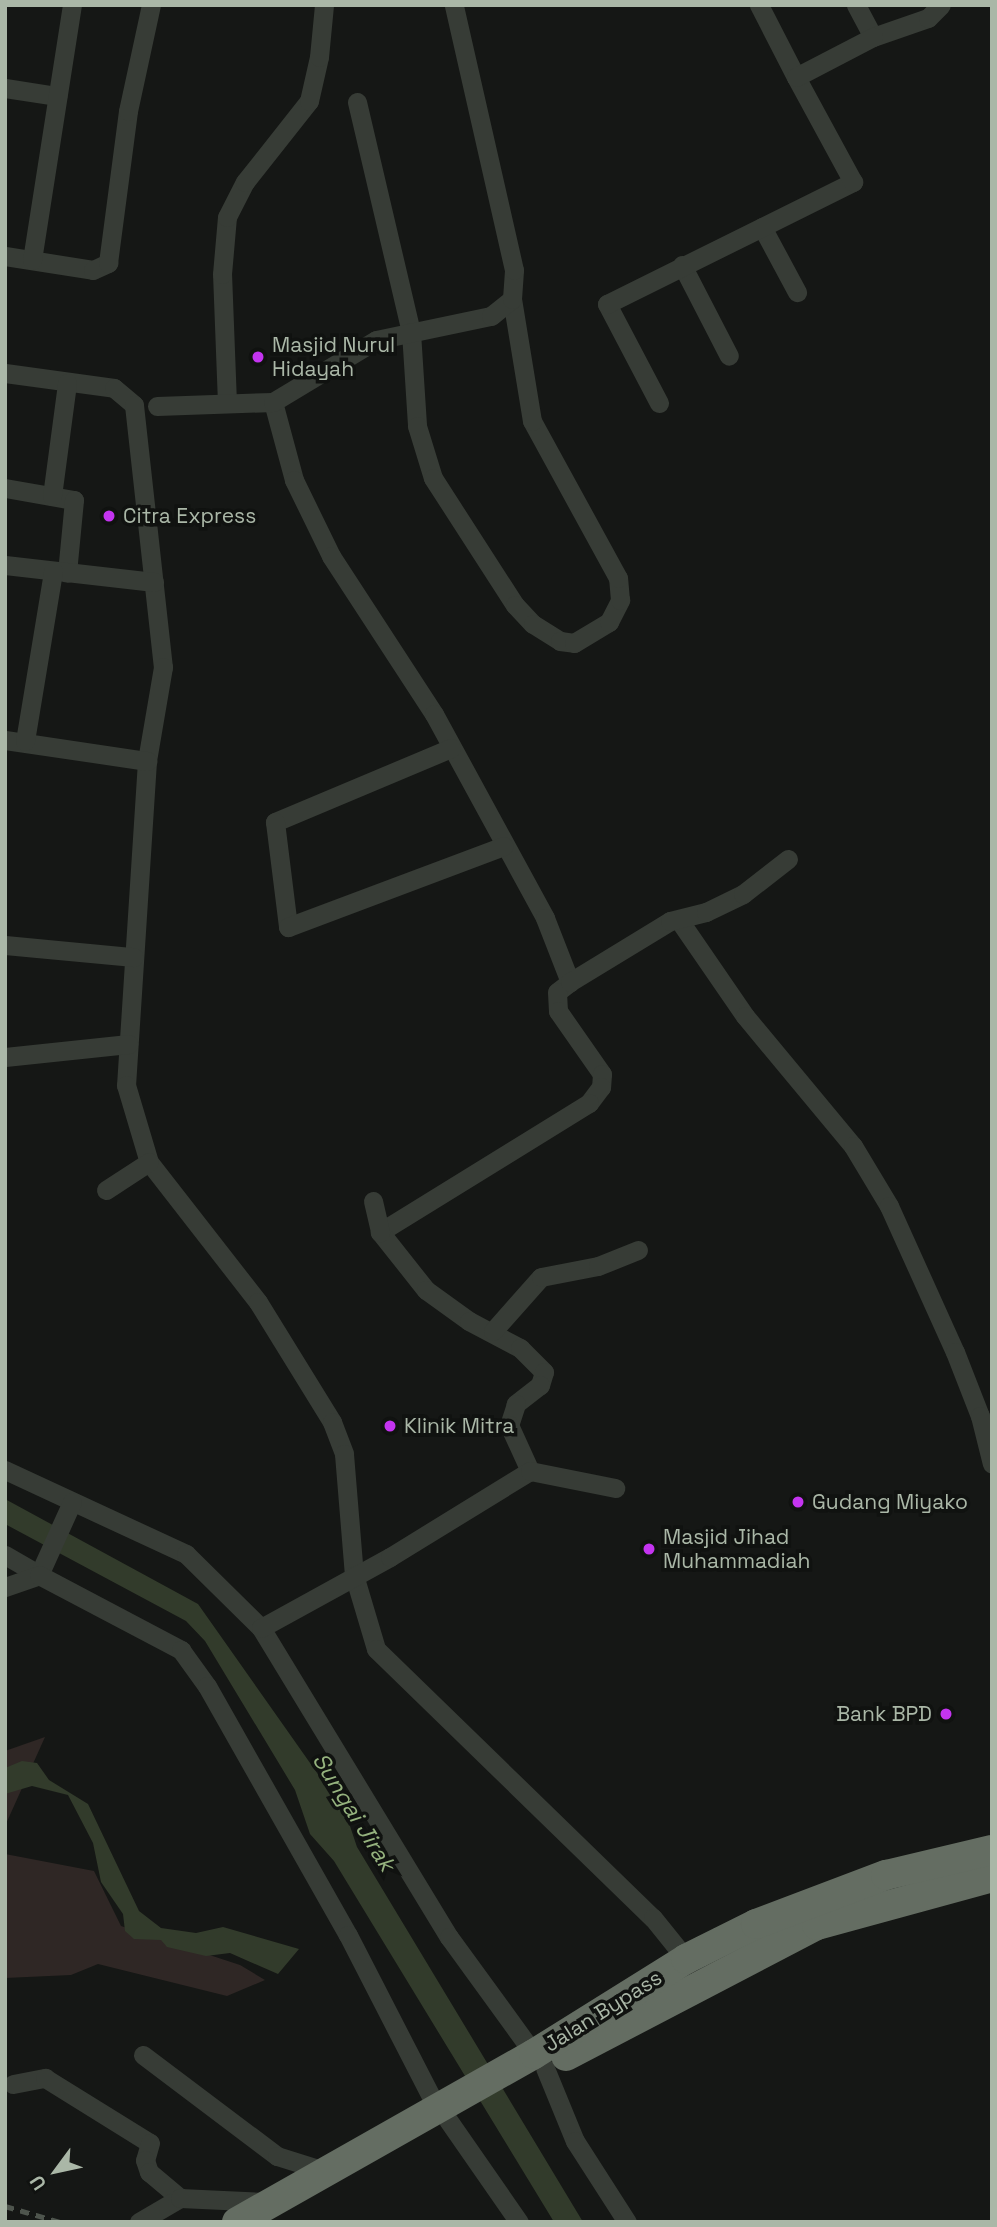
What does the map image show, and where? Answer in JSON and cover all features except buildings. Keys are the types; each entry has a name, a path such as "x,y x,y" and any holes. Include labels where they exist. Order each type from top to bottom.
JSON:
{"highway":[{"name":"Jalan Bypass","path":"531,2065 686,1959 756,1924 886,1875 988,1864"},
{"name":"Jalan Bypass","path":"237,2222 272,2212 531,2065 817,1925 988,1864"},
{"name":"Jalan Bypass","path":"272,2212 325,2171 449,2110"}],"street":[{"path":"32,260 72,5"},
{"path":"5,256 93,270 108,263 128,111 151,5"},
{"path":"227,402 222,274 227,217 245,183 309,101 319,57 324,5"},
{"path":"357,102 411,332 417,426 433,478 515,605 533,624 560,641 574,643 609,622 620,600 618,578 532,421 512,299 514,270 454,5"},
{"path":"659,403 607,304 853,182 759,5"},
{"path":"856,5 873,37"},
{"path":"796,77 873,37 928,18 941,5"},
{"path":"5,88 57,96"},
{"path":"762,226 797,292"},
{"path":"682,265 729,356"},
{"path":"5,373 114,388 146,406 272,402 361,347 411,332 491,316 512,299"},
{"path":"52,496 67,383"},
{"path":"272,402 294,480 331,556 451,748 545,918 570,982"},
{"path":"146,406 154,582 163,667 147,761 126,1085 149,1162 258,1302 332,1422 344,1454 354,1575 376,1649 653,1918 686,1959"},
{"path":"5,488 74,500 60,572 15,741 147,761"},
{"path":"5,565 154,582"},
{"path":"451,748 275,822 288,927 503,846"},
{"path":"380,1232 596,1097 602,1074 558,1012 555,999 560,986 670,921 679,920 743,894 788,859"},
{"path":"679,920 745,1016 853,1146 888,1206 955,1352 980,1416 992,1464"},
{"path":"5,945 133,957"},
{"path":"5,1056 128,1044"},
{"path":"106,1190 149,1162"},
{"path":"373,1201 380,1232 426,1290 469,1321 494,1331 520,1348 546,1375 511,1414 512,1435 530,1471"},
{"path":"494,1331 541,1278 598,1266 638,1250"},
{"path":"5,1470 70,1508 186,1553 261,1628 626,2222"},
{"path":"261,1628 530,1471 615,1488"},
{"path":"5,1587 41,1569 70,1508"},
{"path":"5,1555 41,1569 166,1639 193,1665 449,2110 519,2222"},
{"path":"143,2055 277,2156 325,2171"},
{"path":"13,2084 45,2078 150,2143 145,2160 149,2172 180,2198 272,2212"},
{"path":"139,2222 180,2198"}],"shaded area":[{"path":"5,1499 198,1604 346,1814 357,1847 583,2222 554,2222 334,1861 310,1834 295,1790 205,1641 186,1621 5,1524"},
{"path":"45,1737 5,1826 5,1751"},
{"path":"22,1761 37,1763 49,1780 88,1804 139,1911 161,1928 196,1933 223,1927 299,1949 278,1974 230,1953 206,1956 167,1947 161,1940 134,1939 125,1931 123,1914 101,1882 93,1843 68,1795 32,1786 5,1794 5,1768"},
{"path":"5,1854 94,1871 121,1926 240,1965 265,1980 227,1996 98,1964 71,1975 5,1978"}],"railway":[{"path":"5,2206 60,2222"}],"place":[{"name":"Masjid Nurul Hidayah","path":"258,357"},
{"name":"Citra Express","path":"109,516"},
{"name":"Klinik Mitra","path":"390,1426"},
{"name":"Gudang Miyako","path":"798,1502"},
{"name":"Masjid Jihad Muhammadiah","path":"649,1549"},
{"name":"Bank BPD","path":"946,1714"}],"water label":[{"name":"Sungai Jirak","path":"354,1812"}]}
